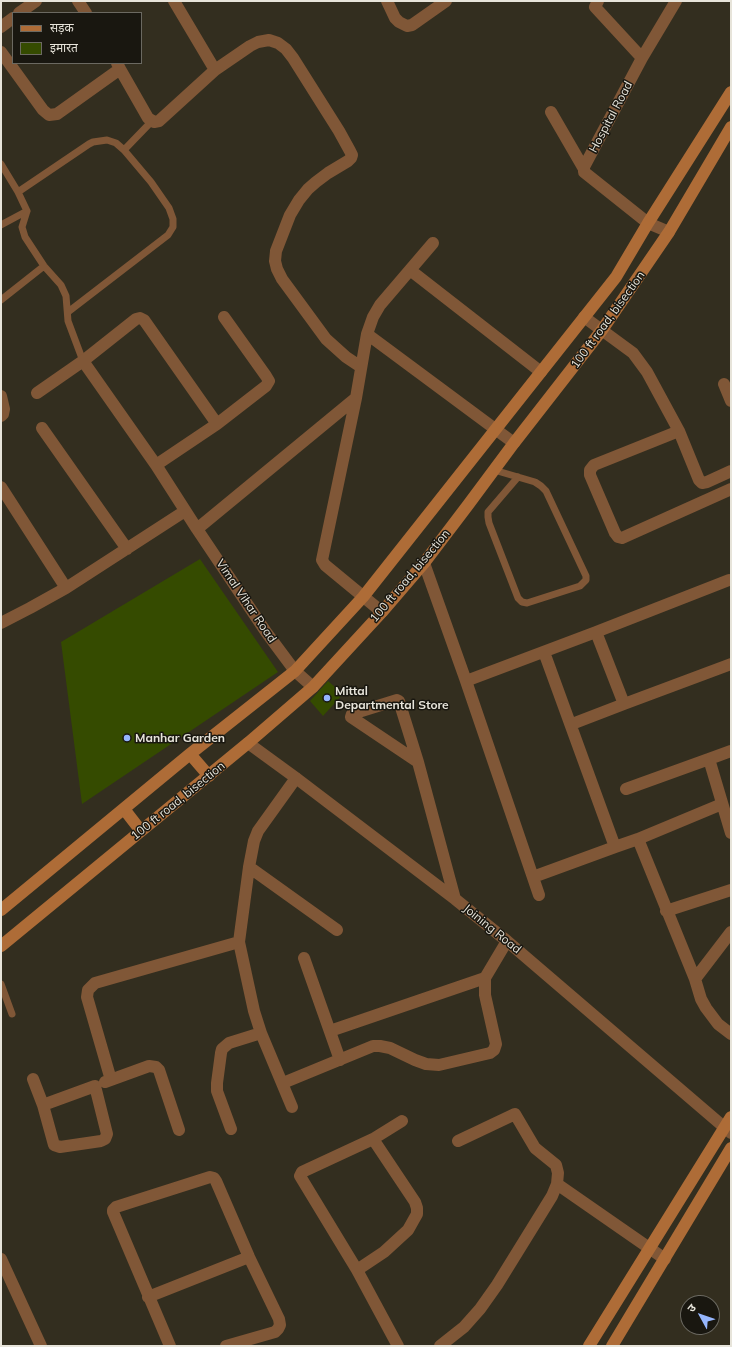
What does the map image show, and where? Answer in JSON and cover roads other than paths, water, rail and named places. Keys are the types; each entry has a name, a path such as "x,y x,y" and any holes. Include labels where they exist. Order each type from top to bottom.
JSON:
{"street":[{"path":"20,12 36,1"},
{"path":"78,1 85,12"},
{"path":"174,1 215,70"},
{"path":"387,1 395,18 399,22 408,26 412,25 446,1"},
{"name":"Hospital Road","path":"584,169 642,58 676,1"},
{"path":"594,3 642,58"},
{"path":"1,26 12,19"},
{"path":"1,52 42,110 49,115 57,114 118,66 148,118 154,122 159,121 215,70 250,46 258,42 269,40 278,43 286,49 339,131 352,155 348,161 316,182 299,200 290,215 276,251 275,261 282,279 326,339 346,357 361,367"},
{"name":"100 ft road, bisection","path":"1,910 190,754 295,671 363,597 616,277 648,223 731,92"},
{"path":"551,112 584,169 585,174 648,223 669,232"},
{"name":"100 ft road, bisection","path":"1,946 248,744 314,687 382,612 424,563 514,443 602,330 669,232 731,127"},
{"path":"382,612 325,565 322,560 356,398 367,334 373,317 380,305 433,243"},
{"path":"410,270 541,372"},
{"path":"156,465 217,424 266,386 269,381 224,317"},
{"path":"584,317 633,353 647,372 679,431 699,480 702,483 707,482 731,471"},
{"path":"37,393 83,361 136,319 140,318 144,320 217,424"},
{"path":"367,334 514,443"},
{"name":"Vimal Vihar Road","path":"83,361 156,465 266,632 295,671 314,687"},
{"path":"724,384 731,401"},
{"path":"1,396 4,409 1,416"},
{"path":"198,529 356,398"},
{"path":"42,428 127,549"},
{"path":"679,431 594,466 590,470 590,475 618,537 622,538 731,489"},
{"path":"1,488 66,588"},
{"path":"1,623 66,588 185,511"},
{"path":"424,563 466,681 538,895"},
{"path":"466,681 729,580"},
{"path":"596,632 624,704"},
{"path":"544,652 572,724 615,847"},
{"path":"572,724 731,664"},
{"path":"418,762 351,717 352,714 398,700 418,762 455,899"},
{"name":"Joining Road","path":"248,744 296,778 455,899 729,1126"},
{"path":"626,789 731,751"},
{"path":"190,754 208,776"},
{"path":"709,759 731,833"},
{"path":"292,1107 254,1011 239,942 249,866 254,841 258,831 296,778"},
{"path":"533,877 638,839 722,804"},
{"path":"124,809 141,831"},
{"path":"638,839 666,911 695,979 701,999 718,1024 731,1034"},
{"path":"249,866 337,930"},
{"path":"666,911 731,890"},
{"path":"695,979 731,932"},
{"path":"283,1083 373,1046 390,1048 415,1060 439,1065 490,1053 494,1050 496,1044 485,995 485,978 507,941"},
{"path":"111,1080 87,997 88,990 95,984 239,942"},
{"path":"304,958 340,1060"},
{"path":"330,1031 485,978"},
{"path":"231,1129 218,1091 217,1083 222,1049 229,1043 262,1033"},
{"path":"43,1105 149,1066 156,1067 159,1070 179,1130"},
{"path":"34,1079 54,1145 60,1147 101,1141 105,1139 106,1134 95,1086"},
{"path":"440,1346 464,1327 480,1309 497,1285 548,1202 557,1184 558,1173 558,1167 535,1148 515,1114 458,1141"},
{"path":"398,1346 357,1270 300,1176 302,1172 373,1139 402,1121"},
{"path":"589,1346 649,1248 729,1126"},
{"path":"357,1270 384,1252 408,1230 418,1214 414,1202 373,1139"},
{"path":"612,1346 731,1148"},
{"path":"170,1346 113,1212 116,1207 212,1177 216,1181 249,1257 279,1319 280,1325 274,1332 226,1346"},
{"path":"557,1184 665,1259"},
{"path":"148,1297 249,1257"},
{"path":"1,1259 41,1346"}],"lane":[{"path":"124,150 152,121"},
{"path":"18,192 93,142 107,140 116,143 124,150 169,208 173,219 173,227 168,235 68,312"},
{"path":"1,164 18,192 27,211 22,227 25,237 44,266 64,290 66,296 68,321 83,361"},
{"path":"1,225 27,211"},
{"path":"1,300 44,266"},
{"path":"494,470 518,477 535,482 546,491 586,576 586,580 580,586 527,603 522,602 518,598 488,517 488,512 518,477"},
{"path":"1,984 12,1014"}],"place":[{"name":"Mittal Departmental Store","path":"327,698"},
{"name":"Manhar Garden","path":"127,738"}]}
